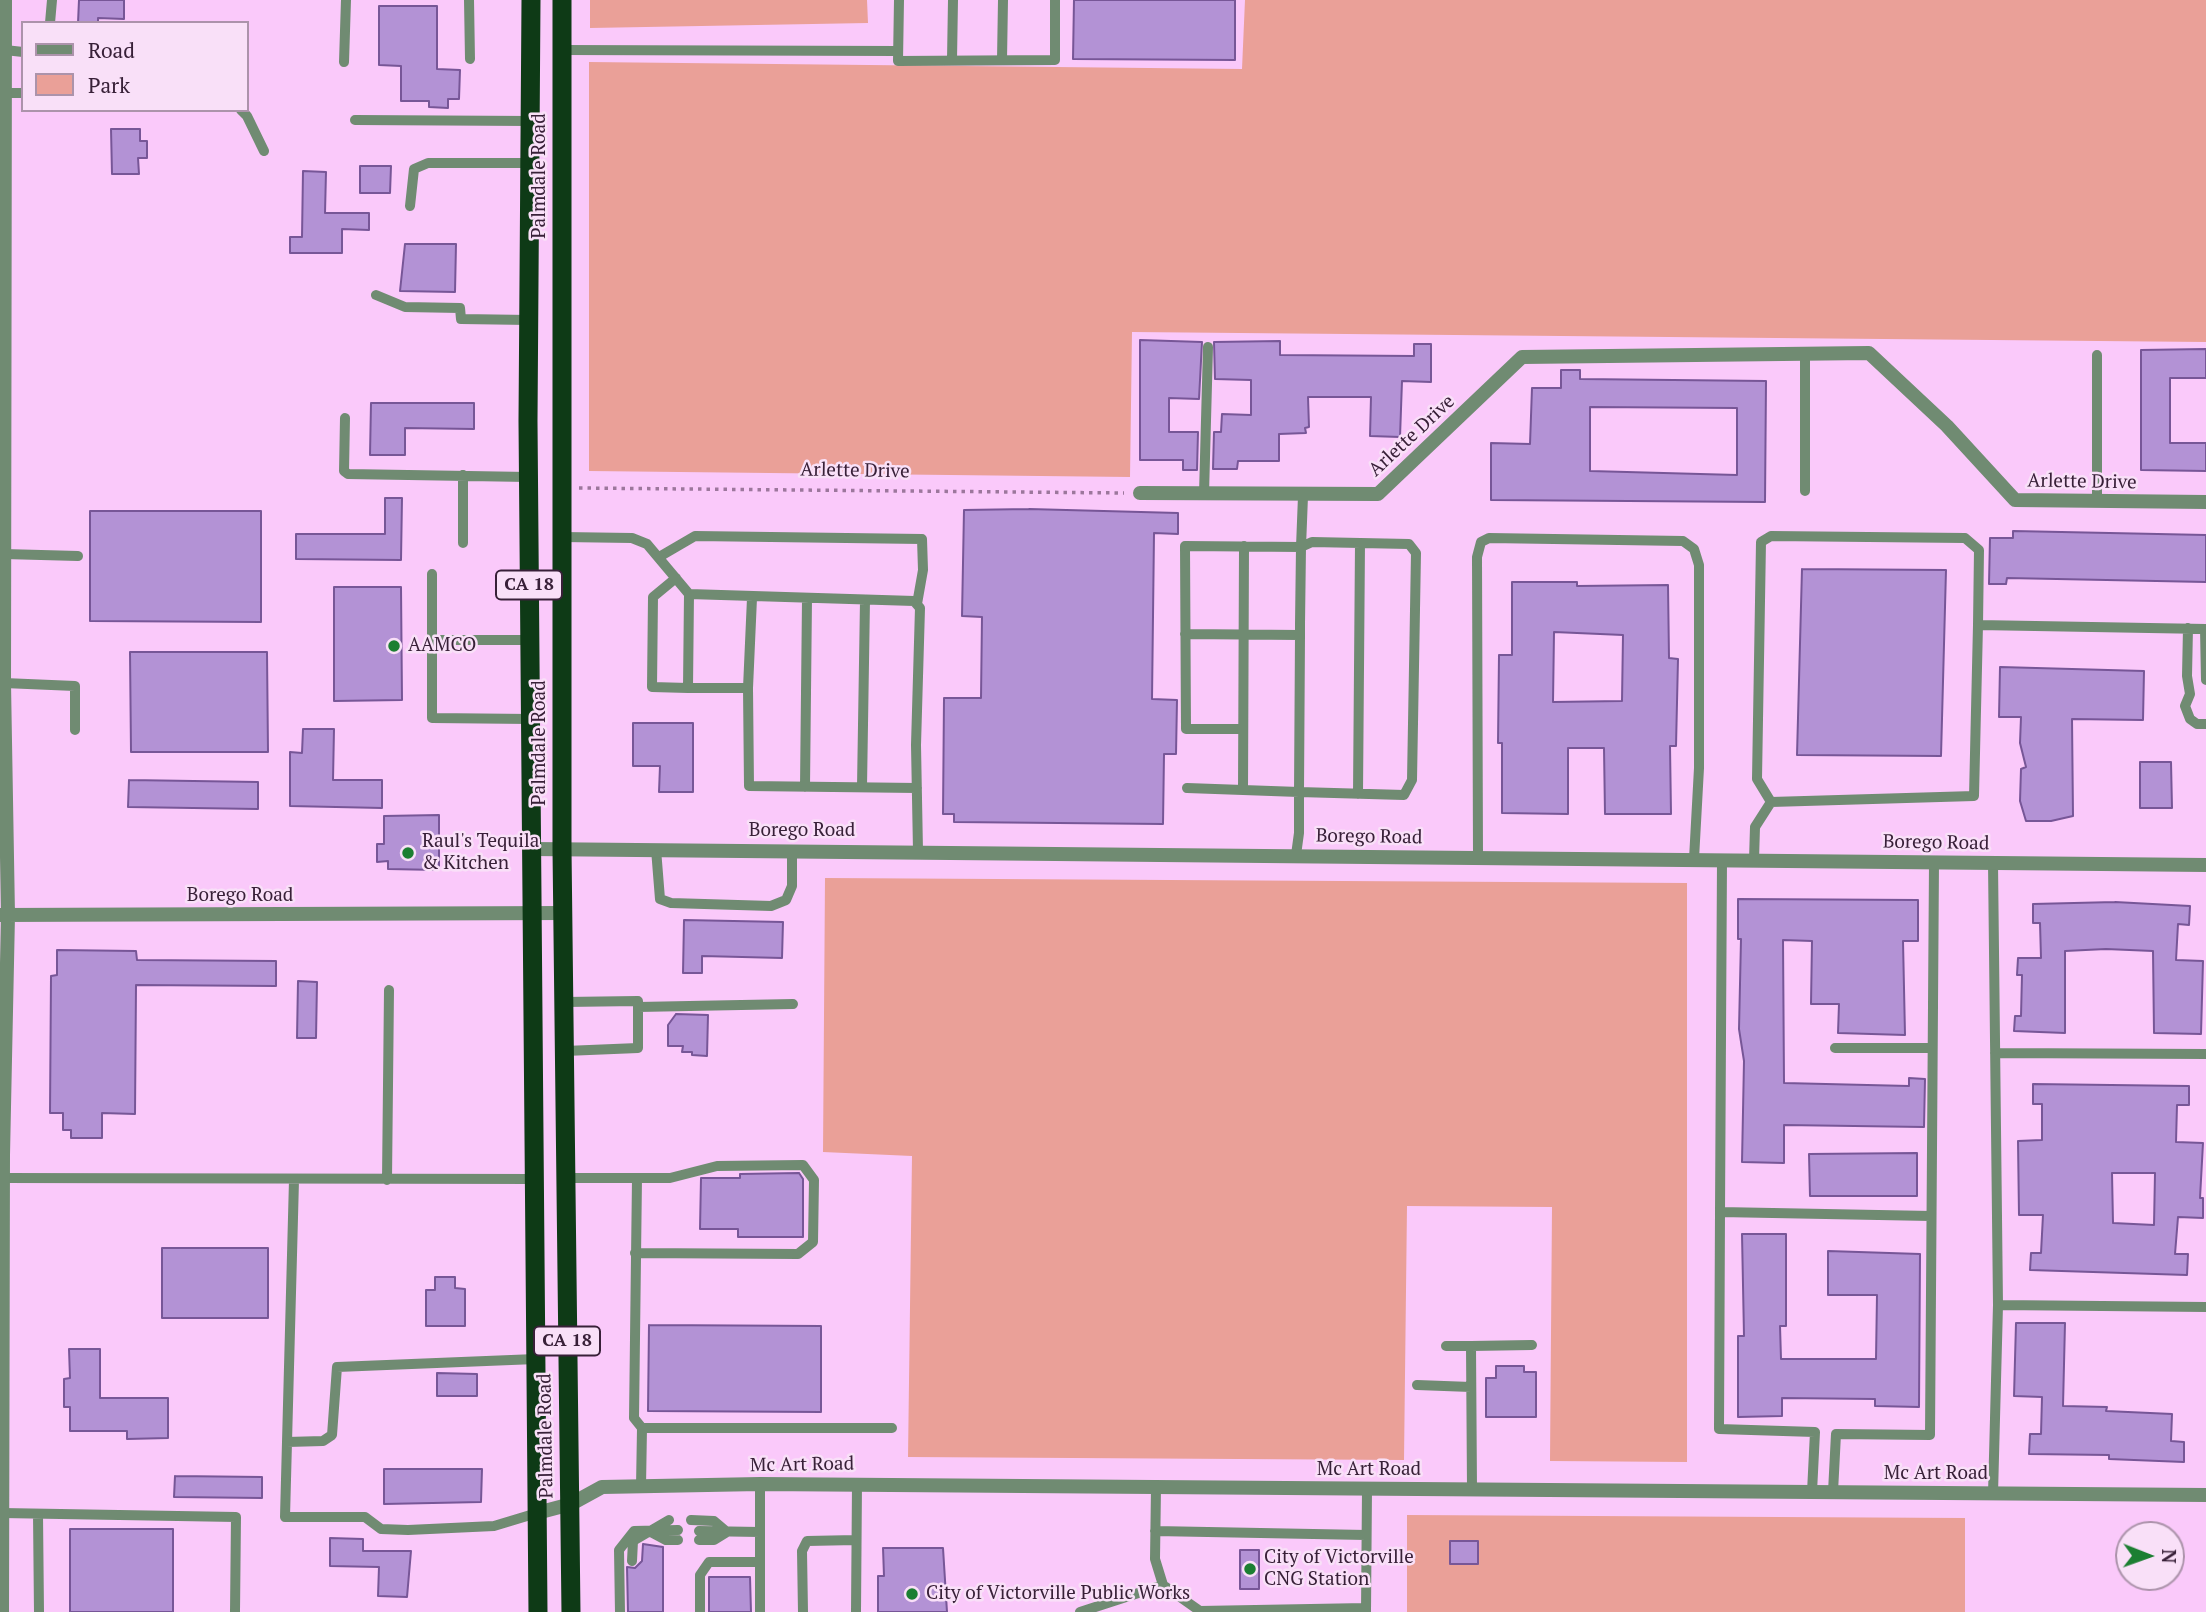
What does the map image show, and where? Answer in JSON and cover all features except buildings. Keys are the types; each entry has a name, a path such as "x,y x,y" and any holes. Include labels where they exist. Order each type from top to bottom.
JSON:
{"highway":[{"name":"Palmdale Road","path":"531,0 528,477 538,1612"},
{"name":"Palmdale Road","path":"562,0 562,849 571,1612"}],"street":[{"path":"2,1612 2,317 5,0"},
{"name":"Arlette Drive","path":"1140,493 1303,496 1378,494 1522,357 1869,353 1947,426 2015,500 2206,502"},
{"name":"Borego Road","path":"532,849 2206,865"},
{"name":"Borego Road","path":"4,915 564,913"},
{"name":"Mc Art Road","path":"537,1513 571,1504 602,1487 760,1484 2206,1495"}],"lane":[{"path":"50,21 52,0"},
{"path":"344,62 346,0"},
{"path":"469,0 470,59"},
{"path":"899,0 898,61 1055,60 1055,0"},
{"path":"952,60 953,0"},
{"path":"1002,60 1003,0"},
{"path":"5,50 21,52"},
{"path":"562,50 898,51"},
{"path":"5,93 21,93"},
{"path":"242,112 264,151"},
{"path":"355,120 530,121"},
{"path":"410,206 414,169 428,163 530,163"},
{"path":"376,295 405,307 460,308 461,319 529,320"},
{"path":"1204,494 1208,347"},
{"path":"1805,354 1805,491"},
{"path":"2097,355 2097,501"},
{"path":"345,418 345,473 528,477"},
{"path":"463,475 463,543"},
{"path":"1296,855 1303,496"},
{"path":"659,557 695,536 922,539 923,570 917,604"},
{"path":"1771,536 1965,538 1979,550 1974,796 1771,802 1757,779 1761,542 1771,536"},
{"path":"563,537 632,538 647,544 677,578 689,594 688,688"},
{"path":"1478,857 1477,557 1481,542 1489,538 1683,541 1694,549 1699,565 1699,768 1694,859"},
{"path":"1186,788 1404,795 1412,780 1416,553 1409,544 1312,542 1301,547 1185,546 1186,729 1243,729"},
{"path":"1357,794 1360,543"},
{"path":"1242,790 1244,546"},
{"path":"4,554 78,556"},
{"path":"432,574 432,718 530,719"},
{"path":"677,578 653,597 652,687 748,688"},
{"path":"689,594 914,601 917,604 920,608 916,788 918,851"},
{"path":"752,598 748,688 749,786 916,788"},
{"path":"805,786 807,599"},
{"path":"862,787 865,600"},
{"path":"1978,625 2206,629 2206,680"},
{"path":"2188,628 2187,676 2190,694 2185,706 2190,719 2197,724 2206,724"},
{"path":"1185,634 1300,635"},
{"path":"431,640 530,640"},
{"path":"4,683 75,686 75,730"},
{"path":"1754,860 1755,827 1771,802"},
{"path":"656,849 660,899 671,903 771,906 786,900 792,886 792,850"},
{"path":"1722,860 1719,1429 1815,1432 1812,1492"},
{"path":"1833,1493 1836,1434 1930,1435 1934,862"},
{"path":"1993,863 1998,1305 1993,1494"},
{"path":"387,1180 389,990"},
{"path":"565,1002 793,1004"},
{"path":"565,1051 638,1048 638,1004"},
{"path":"1835,1048 1932,1048"},
{"path":"1996,1053 2206,1054"},
{"path":"566,1178 670,1178 717,1166 803,1165 814,1180 813,1242 798,1254 635,1253"},
{"path":"3,1178 534,1179"},
{"path":"637,1178 634,1418 642,1428 641,1487"},
{"path":"294,1180 285,1517 365,1517 381,1529 408,1530 494,1526 537,1513"},
{"path":"1720,1212 1931,1216"},
{"path":"1998,1305 2206,1307"},
{"path":"1446,1346 1532,1345"},
{"path":"1471,1346 1472,1489"},
{"path":"287,1443 323,1441 332,1435 337,1367 536,1359"},
{"path":"1417,1385 1471,1387"},
{"path":"642,1428 892,1428"},
{"path":"856,1612 857,1483"},
{"path":"760,1484 760,1612"},
{"path":"1156,1488 1155,1559 1163,1585 1200,1611 1366,1610 1367,1489"},
{"path":"2,1513 236,1517 235,1612"},
{"path":"38,1514 39,1612"},
{"path":"632,1561 633,1541 669,1520"},
{"path":"691,1520 714,1521 727,1532"},
{"path":"620,1612 619,1550 634,1531 648,1531 666,1540 678,1535"},
{"path":"1155,1531 1366,1535"},
{"path":"699,1535 760,1532"},
{"path":"803,1612 802,1551 807,1541 856,1540"},
{"path":"700,1612 700,1575 709,1563 760,1562"},
{"path":"1080,1612 1163,1585"}],"path":[{"name":"Arlette Drive","path":"563,488 1140,493"}],"green space":[{"path":"590,0 867,0 868,23 590,28"},
{"path":"1245,0 2206,0 2206,342 1132,332 1130,477 589,471 589,62 1242,69"},
{"path":"825,878 1687,883 1687,1462 1550,1461 1552,1207 1407,1206 1404,1460 908,1457 912,1156 823,1152"},
{"path":"1407,1515 1965,1518 1965,1612 1407,1612"}],"place":[{"name":"AAMCO","path":"394,646"},
{"name":"Raul's Tequila & Kitchen","path":"408,853"},
{"name":"City of Victorville CNG Station","path":"1250,1569"},
{"name":"City of Victorville Public Works","path":"912,1594"}]}
